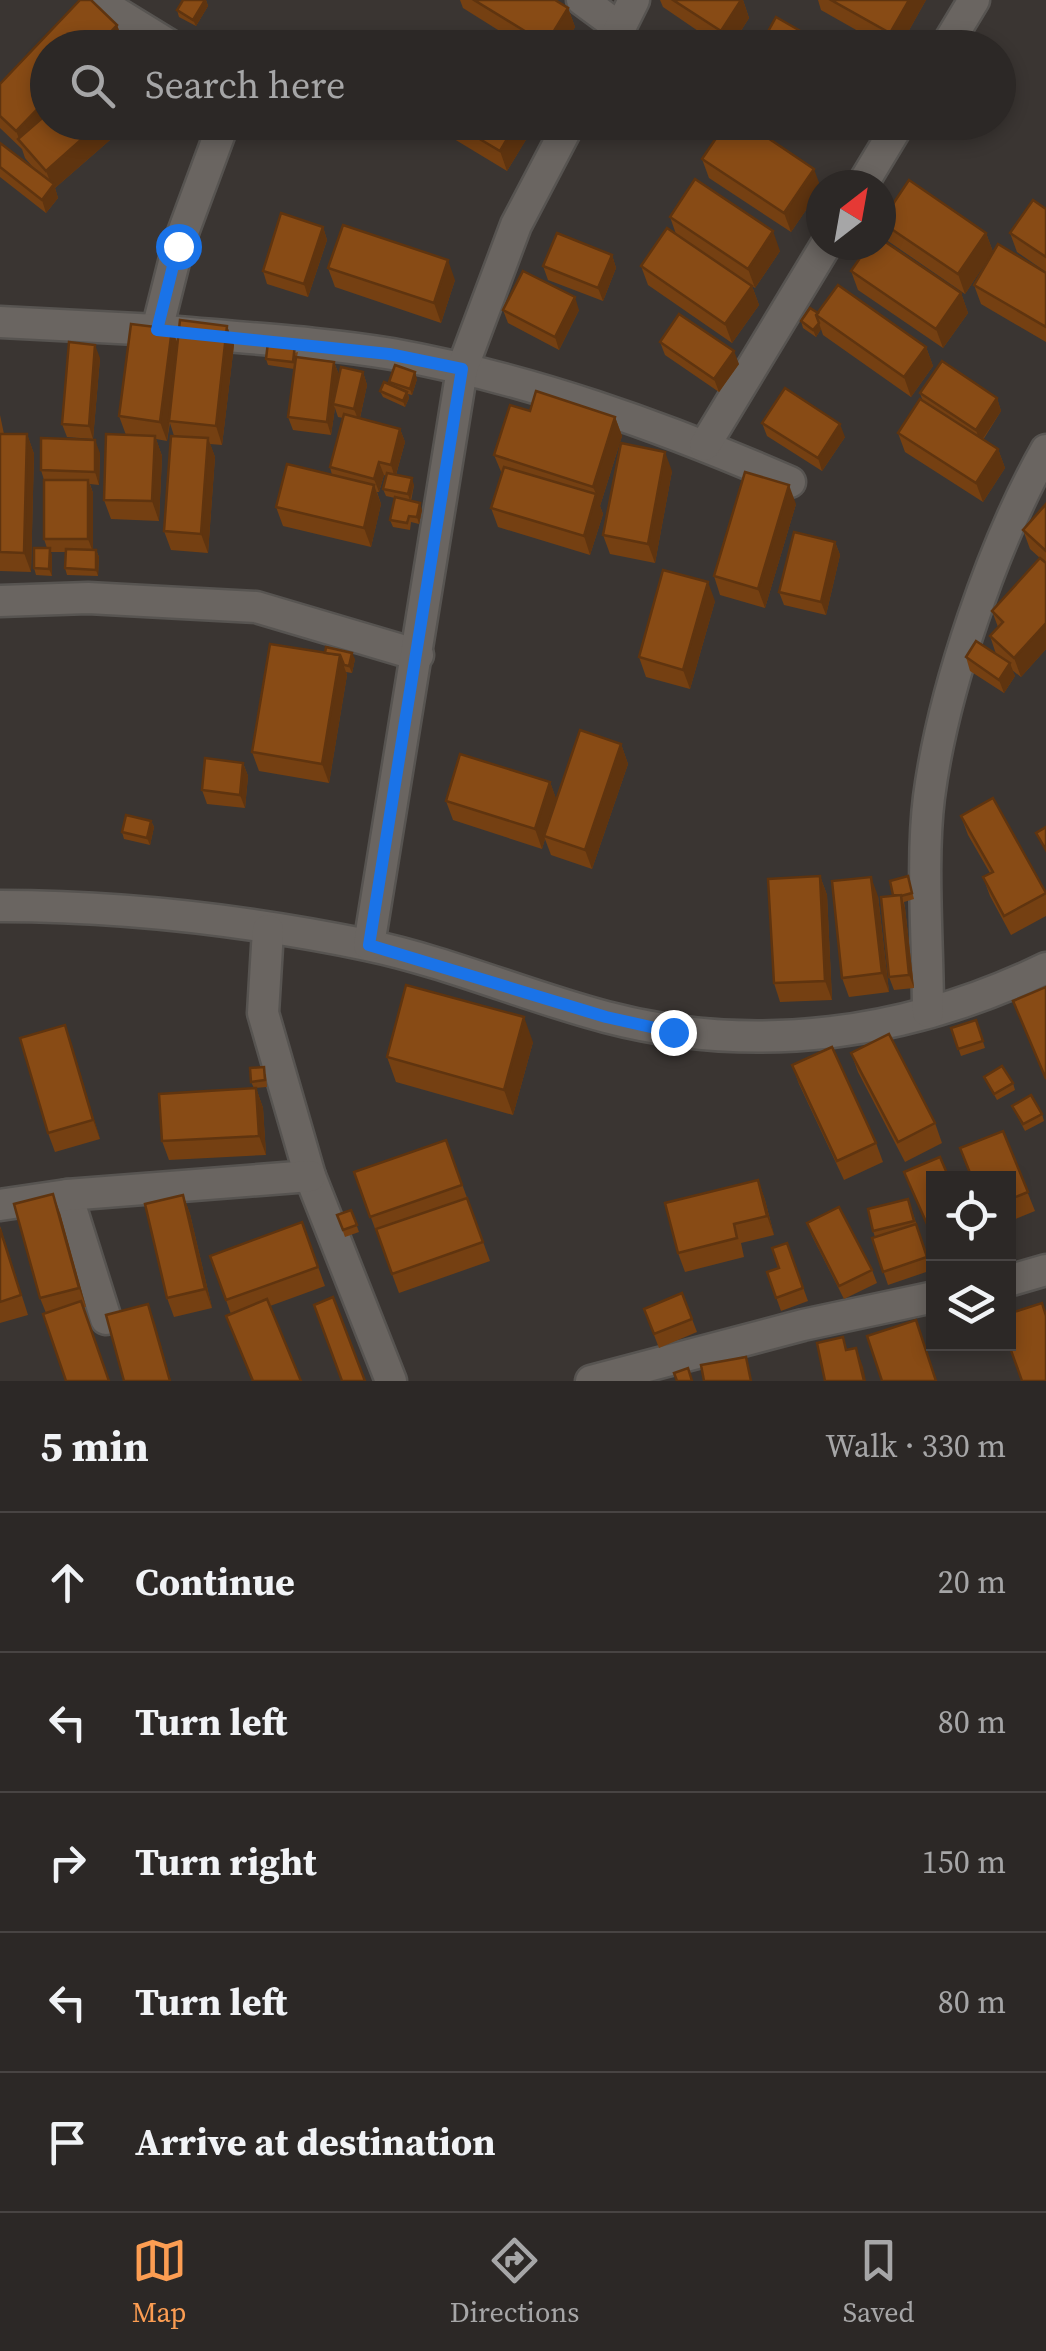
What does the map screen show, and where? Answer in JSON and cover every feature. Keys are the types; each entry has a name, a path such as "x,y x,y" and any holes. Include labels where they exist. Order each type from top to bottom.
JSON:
{"street":[{"path":"96,0 145,30"},
{"path":"582,0 608,30"},
{"path":"619,30 634,0"},
{"path":"956,30 974,0"},
{"path":"157,330 178,246 217,140"},
{"path":"369,945 462,369 516,225 561,140"},
{"path":"871,170 889,140"},
{"path":"706,445 817,260"},
{"path":"0,322 157,330 389,354 462,369 632,416 790,482"},
{"path":"928,1012 929,798 964,648 1002,541 1046,450"},
{"path":"0,600 88,598 256,608 418,655"},
{"path":"0,906 123,907 190,914 369,945 606,1017 673,1032 762,1040 853,1028 928,1012 991,994 1046,968"},
{"path":"268,930 263,1013 310,1176 391,1381"},
{"path":"0,1205 67,1195 310,1176"},
{"path":"67,1195 106,1318"},
{"path":"1016,1279 1046,1270"},
{"path":"590,1381 803,1325 926,1299"}],"building":[{"path":"80,0 91,0 117,25 112,30 51,30"},
{"path":"183,0 205,0 193,20 177,10"},
{"path":"474,0 555,0 568,8 555,30 523,30"},
{"path":"673,0 741,0 719,30"},
{"path":"831,0 909,0 892,30 885,30"},
{"path":"776,17 799,30 769,30"},
{"path":"30,52 30,117 16,131 0,116 0,84"},
{"path":"30,129 30,140 81,140 46,171 18,139"},
{"path":"481,140 506,140 500,151"},
{"path":"715,140 771,140 814,169 806,170 806,181 784,213 702,159"},
{"path":"0,143 54,184 42,200 0,167"},
{"path":"695,179 773,231 748,269 670,217"},
{"path":"909,180 986,233 958,274 896,232 896,200"},
{"path":"1033,200 1046,209 1046,257 1010,233"},
{"path":"281,213 323,227 304,284 263,271"},
{"path":"343,225 448,260 434,303 328,268"},
{"path":"667,228 752,286 725,324 641,266"},
{"path":"557,233 612,255 598,288 543,266"},
{"path":"998,244 1046,273 1046,327 974,285"},
{"path":"896,249 961,293 936,329 851,271 859,260 896,260"},
{"path":"523,271 575,297 555,337 503,310"},
{"path":"838,285 926,347 904,377 816,315"},
{"path":"810,308 818,313 819,323 813,330 801,321"},
{"path":"679,314 734,351 714,379 660,342"},
{"path":"180,320 227,326 216,426 169,421"},
{"path":"131,324 172,329 160,422 119,416"},
{"path":"69,342 95,345 89,426 62,424"},
{"path":"268,342 295,345 293,362 266,359"},
{"path":"296,357 334,362 327,422 288,417"},
{"path":"942,361 997,398 976,430 920,393"},
{"path":"395,365 415,372 410,389 389,382"},
{"path":"341,367 363,372 354,409 333,404"},
{"path":"384,382 407,392 403,401 380,391"},
{"path":"785,388 840,424 818,458 762,423"},
{"path":"536,391 615,417 593,487 494,455 510,405 530,411"},
{"path":"920,399 998,449 976,483 898,433"},
{"path":"344,414 400,429 391,465 379,462 374,479 330,467"},
{"path":"0,434 27,434 24,553 0,552"},
{"path":"106,434 155,436 152,501 104,500"},
{"path":"171,436 208,438 201,534 164,531"},
{"path":"41,438 95,440 95,472 41,470"},
{"path":"621,443 665,452 648,544 603,535"},
{"path":"287,464 374,485 364,528 276,507"},
{"path":"504,467 596,494 584,536 491,508"},
{"path":"745,472 789,485 758,589 714,576"},
{"path":"387,473 412,478 408,494 383,489"},
{"path":"44,480 88,480 88,539 44,539"},
{"path":"395,497 420,503 417,517 409,516 407,523 390,520"},
{"path":"1046,504 1046,551 1023,530"},
{"path":"794,532 835,542 821,602 779,592"},
{"path":"34,548 50,548 49,569 34,568"},
{"path":"66,549 96,550 96,570 65,568"},
{"path":"1040,558 1046,563 1046,623 1014,658 990,636 1003,622 992,611"},
{"path":"663,570 708,582 683,670 639,657"},
{"path":"976,641 1010,663 999,680 966,657"},
{"path":"270,644 340,655 322,764 252,752"},
{"path":"326,647 352,653 349,666 344,665 340,655 325,653"},
{"path":"580,730 621,744 585,850 544,836"},
{"path":"460,754 550,782 535,829 446,801"},
{"path":"205,758 243,763 240,795 202,790"},
{"path":"993,798 1046,893 1004,916 983,877 993,872 961,816"},
{"path":"126,815 151,821 147,838 122,832"},
{"path":"1046,827 1046,850 1036,833"},
{"path":"820,876 825,981 774,983 768,879"},
{"path":"908,876 912,893 893,895 890,881"},
{"path":"871,877 882,973 842,978 832,881"},
{"path":"901,895 909,975 889,977 881,897"},
{"path":"406,985 524,1017 504,1090 387,1057"},
{"path":"1046,987 1046,1079 1013,1001"},
{"path":"976,1020 983,1041 958,1049 951,1028"},
{"path":"65,1025 93,1120 48,1133 20,1038"},
{"path":"889,1034 935,1123 898,1142 851,1053"},
{"path":"832,1047 876,1143 837,1161 792,1065"},
{"path":"1002,1066 1013,1083 994,1094 984,1077"},
{"path":"264,1067 265,1080 251,1082 250,1068"},
{"path":"256,1088 259,1136 162,1141 159,1094"},
{"path":"1031,1095 1042,1114 1023,1124 1012,1106"},
{"path":"1003,1131 1028,1192 1016,1197 1016,1171 969,1171 960,1148"},
{"path":"446,1140 462,1185 370,1217 354,1172"},
{"path":"940,1157 946,1171 926,1171 926,1222 904,1172"},
{"path":"758,1180 767,1216 734,1224 737,1238 678,1253 665,1203"},
{"path":"53,1194 79,1288 40,1298 14,1204"},
{"path":"183,1195 205,1289 167,1298 145,1204"},
{"path":"467,1198 483,1242 392,1274 376,1229"},
{"path":"908,1199 914,1221 873,1231 868,1209"},
{"path":"839,1207 872,1270 839,1286 807,1223"},
{"path":"351,1210 357,1225 343,1230 337,1215"},
{"path":"302,1222 318,1267 226,1300 210,1256"},
{"path":"916,1224 926,1257 883,1272 872,1238"},
{"path":"0,1229 21,1295 0,1302"},
{"path":"787,1243 803,1288 776,1298 767,1272 779,1268 772,1248"},
{"path":"682,1293 692,1319 654,1334 644,1309"},
{"path":"333,1297 365,1381 342,1381 314,1305"},
{"path":"267,1299 301,1381 253,1381 226,1316"},
{"path":"81,1301 109,1381 66,1381 43,1314"},
{"path":"1042,1303 1046,1316 1046,1381 1022,1381 1011,1351 1016,1351 1016,1311"},
{"path":"148,1304 170,1381 124,1381 106,1315"},
{"path":"916,1320 936,1381 882,1381 867,1336"},
{"path":"843,1337 846,1350 856,1348 864,1381 825,1381 817,1343"},
{"path":"746,1357 751,1381 704,1381 701,1365"},
{"path":"688,1368 692,1381 677,1381 674,1373"}],"route":[{"path":"178,246 157,330 389,354 462,369 369,945 606,1017 673,1032"}]}
